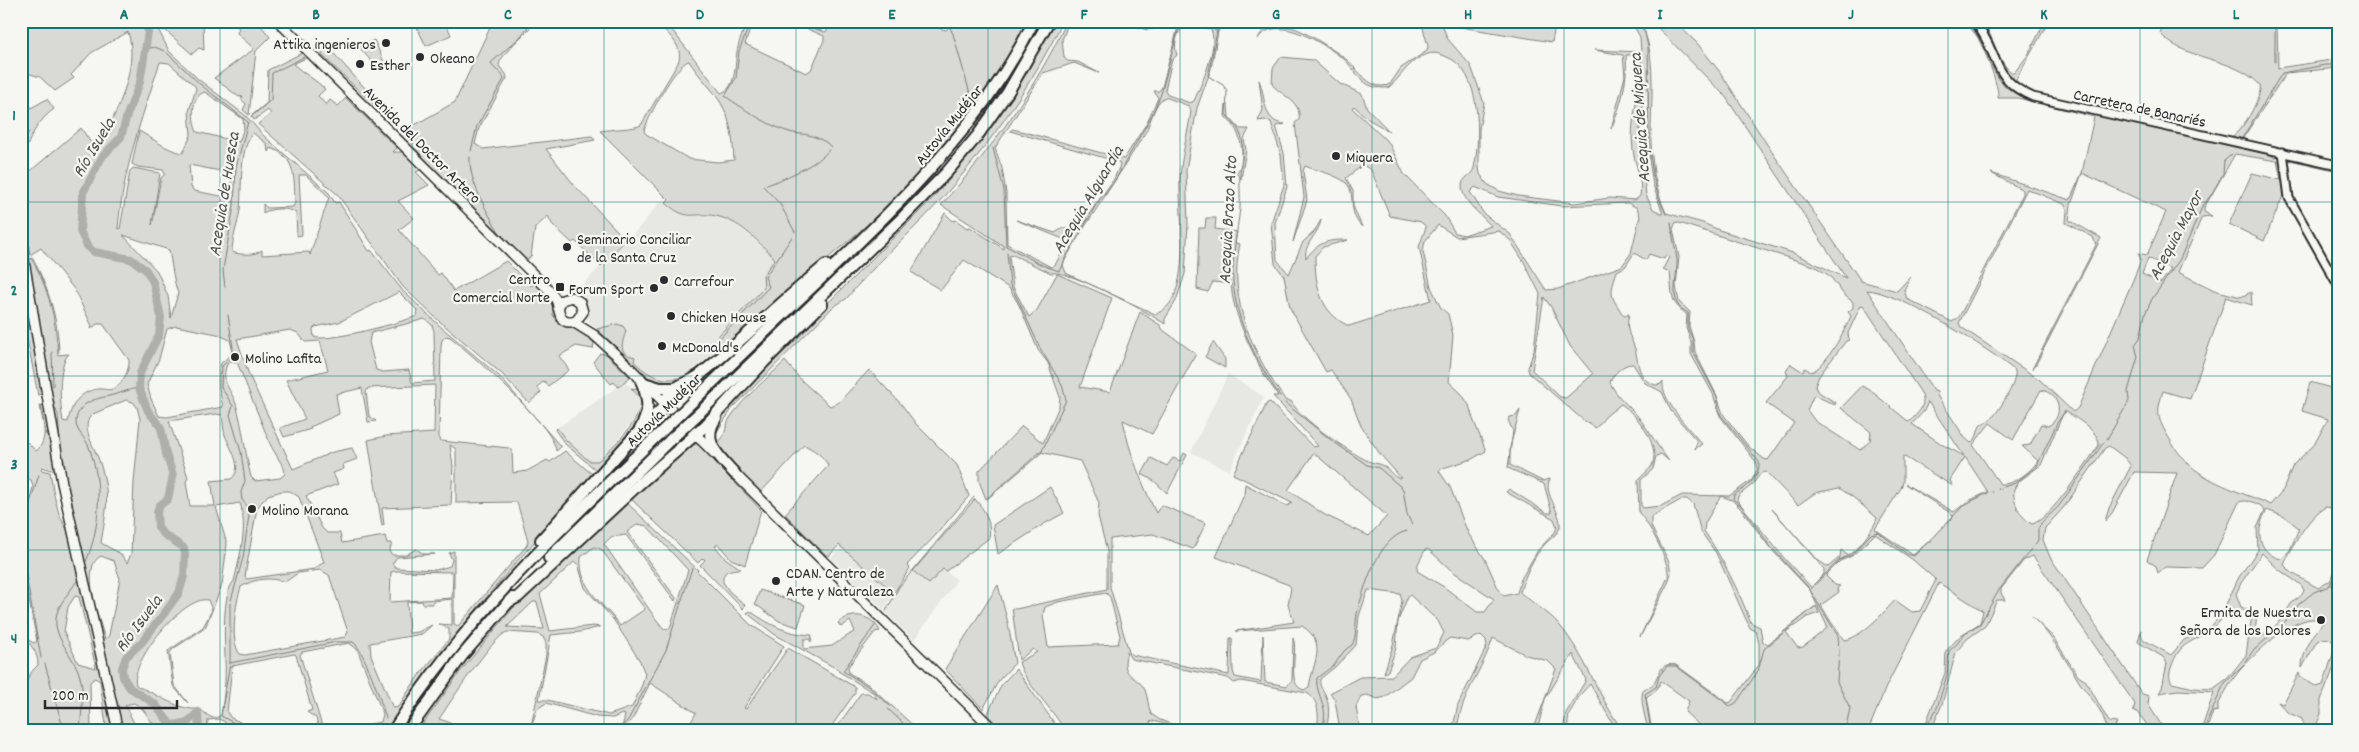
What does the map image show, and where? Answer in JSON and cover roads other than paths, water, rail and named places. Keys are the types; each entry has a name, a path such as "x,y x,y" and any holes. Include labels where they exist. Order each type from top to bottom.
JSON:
{"highway":[{"name":"Autovía Mudéjar","path":"393,731 435,671 488,606 554,535 920,183 959,138 998,85 1034,21"},
{"name":"Autovía Mudéjar","path":"408,731 457,662 508,602 575,532 936,184 978,135 1018,77 1049,21"},
{"path":"488,606 491,597 639,431 666,405 668,395 699,376 787,297 846,248 852,249"},
{"path":"508,602 518,597 694,434 704,427 764,362 867,257 868,251"},
{"path":"642,380 664,388 677,388"},
{"path":"639,431 646,419 648,406 648,396 642,380"},
{"path":"720,409 710,429 710,442 717,454 735,474"}],"main road":[{"name":"Avenida del Doctor Artero","path":"278,21 547,288 555,299 558,308"},
{"path":"21,243 62,483 118,731"},
{"name":"Avenida del Doctor Artero","path":"547,288 567,298"},
{"path":"594,335 586,323 578,300 567,298 560,302 558,308 562,319 573,322 594,335 642,380 694,434 996,731"},
{"path":"573,322 580,318 583,312"}],"street":[{"name":"Carretera de Banariés","path":"1974,21 1985,37 2003,75 2015,87 2028,95 2338,165"},
{"path":"2283,152 2289,198 2338,285"}],"waterway":[{"name":"Río Isuela","path":"146,21 148,32 140,82 127,115 121,137 102,157 83,193 80,231 87,246 94,252 131,259 146,270 153,282 161,317 159,335 140,373 139,388 148,411 160,426 173,475 168,499 159,506 157,512 158,527 162,533 184,548 185,554 184,576 179,593 142,642 126,657 122,668 123,677 130,688 155,704 170,724 175,725 188,722 198,712 199,731"},
{"path":"471,151 477,126 504,79 491,63 521,36 532,21"},
{"path":"751,21 739,51 736,78 725,96 772,125 792,133 817,138 831,147"},
{"name":"Acequia Alguardia","path":"947,21 953,34 973,104"},
{"name":"Acequia Alguardia","path":"993,148 1004,190 1006,246 1042,265 1059,271 1097,203 1114,182 1152,115 1161,94 1182,21"},
{"name":"Acequia Alguardia","path":"1188,21 1217,32"},
{"name":"Acequia Brazo Alto","path":"1221,21 1218,26 1208,76 1223,85 1227,91 1226,114 1239,130 1243,143 1240,208 1233,263 1235,296 1238,312 1249,342 1263,370 1280,396"},
{"name":"Acequia de Miquera","path":"1637,21 1645,32 1648,47 1648,110 1653,177 1658,196 1666,214"},
{"path":"2275,21 2275,62"},
{"name":"Acequia de Huesca","path":"145,49 155,47 164,51"},
{"name":"Acequia de Huesca","path":"167,53 201,85 248,122 236,167 234,205 223,270 225,287"},
{"name":"Acequia de Huesca","path":"251,117 271,100 272,73 304,57"},
{"name":"Acequia Mayor","path":"2241,140 2282,73 2325,65 2338,65"},
{"path":"21,158 26,136 29,132"},
{"path":"795,232 780,204 763,186 779,181 799,171 817,161 829,150"},
{"name":"Acequia Mayor","path":"2107,439 2129,401 2128,391 2138,357 2135,345 2140,338 2145,314 2152,299 2180,259 2202,207 2223,174 2224,161 2232,154"},
{"path":"470,157 472,177 485,208 501,235"},
{"name":"Acequia de Miquera","path":"1671,222 1677,259 1675,297 1679,306 1688,313 1688,329 1693,340 1693,352 1717,397 1720,414 1759,462 1755,478 1734,495 1733,499 1743,508 1770,546 1808,587 1838,636 1837,682 1850,708 1845,731"},
{"path":"720,338 769,287 765,277 792,237"},
{"name":"Acequia Alguardia","path":"986,500 1041,453 1066,400 1062,385 1040,348 1010,285 1007,253"},
{"path":"32,257 51,303 57,327 59,352"},
{"name":"Acequia de Huesca","path":"228,315 233,348 231,358 222,366 221,387 233,406 230,415 241,452 245,481 241,492 242,500 248,507 249,515 243,558 230,604 230,663 336,642 353,642 367,665 386,718"},
{"path":"52,352 53,386"},
{"path":"84,566 90,552 97,522 98,491 94,461 89,447 76,425 77,415 88,402 139,388"},
{"name":"Acequia Brazo Alto","path":"1285,403 1331,440 1367,465 1379,468 1403,489 1407,514 1412,525"},
{"path":"41,406 46,435"},
{"path":"1998,489 2015,483 2037,466 2057,423 2065,411"},
{"name":"Acequia Mayor","path":"2035,545 2038,540 2038,529 2042,522 2059,506 2104,442"},
{"path":"21,545 28,509 39,475"},
{"path":"1811,589 1839,560 1851,555 1871,534 1878,532 1907,554 1914,556 1964,505 1988,493"},
{"name":"Acequia Alguardia","path":"886,611 899,587 974,497"},
{"name":"Acequia Brazo Alto","path":"1320,731 1325,716 1317,678 1334,665 1345,650 1352,645 1355,638 1356,618 1373,566 1388,543 1397,535 1407,531"},
{"path":"21,548 41,658"},
{"name":"Acequia Mayor","path":"1924,731 1937,708 1947,675 1949,651 1965,633 1980,624 1999,590 2032,548"},
{"path":"618,731 628,720 666,650 692,568"},
{"path":"2203,731 2224,684 2245,663 2252,652 2285,622 2299,604 2314,592 2329,586 2338,570"},
{"path":"79,577 59,608 56,622 60,638 77,669 81,683 80,731"},
{"path":"1651,731 1645,694 1656,687 1659,676 1667,666 1676,666 1730,706 1736,703 1758,671 1764,649 1814,607"},
{"name":"Acequia Alguardia","path":"876,624 843,671 869,687 890,706"},
{"path":"230,663 221,716 234,723 237,731"},
{"path":"45,664 64,731"},
{"name":"Acequia Alguardia","path":"888,709 903,723 897,731"}],"place":[{"name":"Attika ingenieros","path":"386,43"},
{"name":"Okeano","path":"420,57"},
{"name":"Esther","path":"360,64"},
{"name":"Miquera","path":"1336,156"},
{"name":"Seminario Conciliar de la Santa Cruz","path":"567,247"},
{"name":"Carrefour","path":"664,280"},
{"name":"Centro Comercial Norte","path":"560,287"},
{"name":"Forum Sport","path":"654,288"},
{"name":"Chicken House","path":"671,316"},
{"name":"McDonald's","path":"662,346"},
{"name":"Molino Lafita","path":"235,357"},
{"name":"Molino Morana","path":"252,509"},
{"name":"CDAN. Centro de Arte y Naturaleza","path":"776,581"},
{"name":"Ermita de Nuestra Señora de los Dolores","path":"2321,620"}]}
